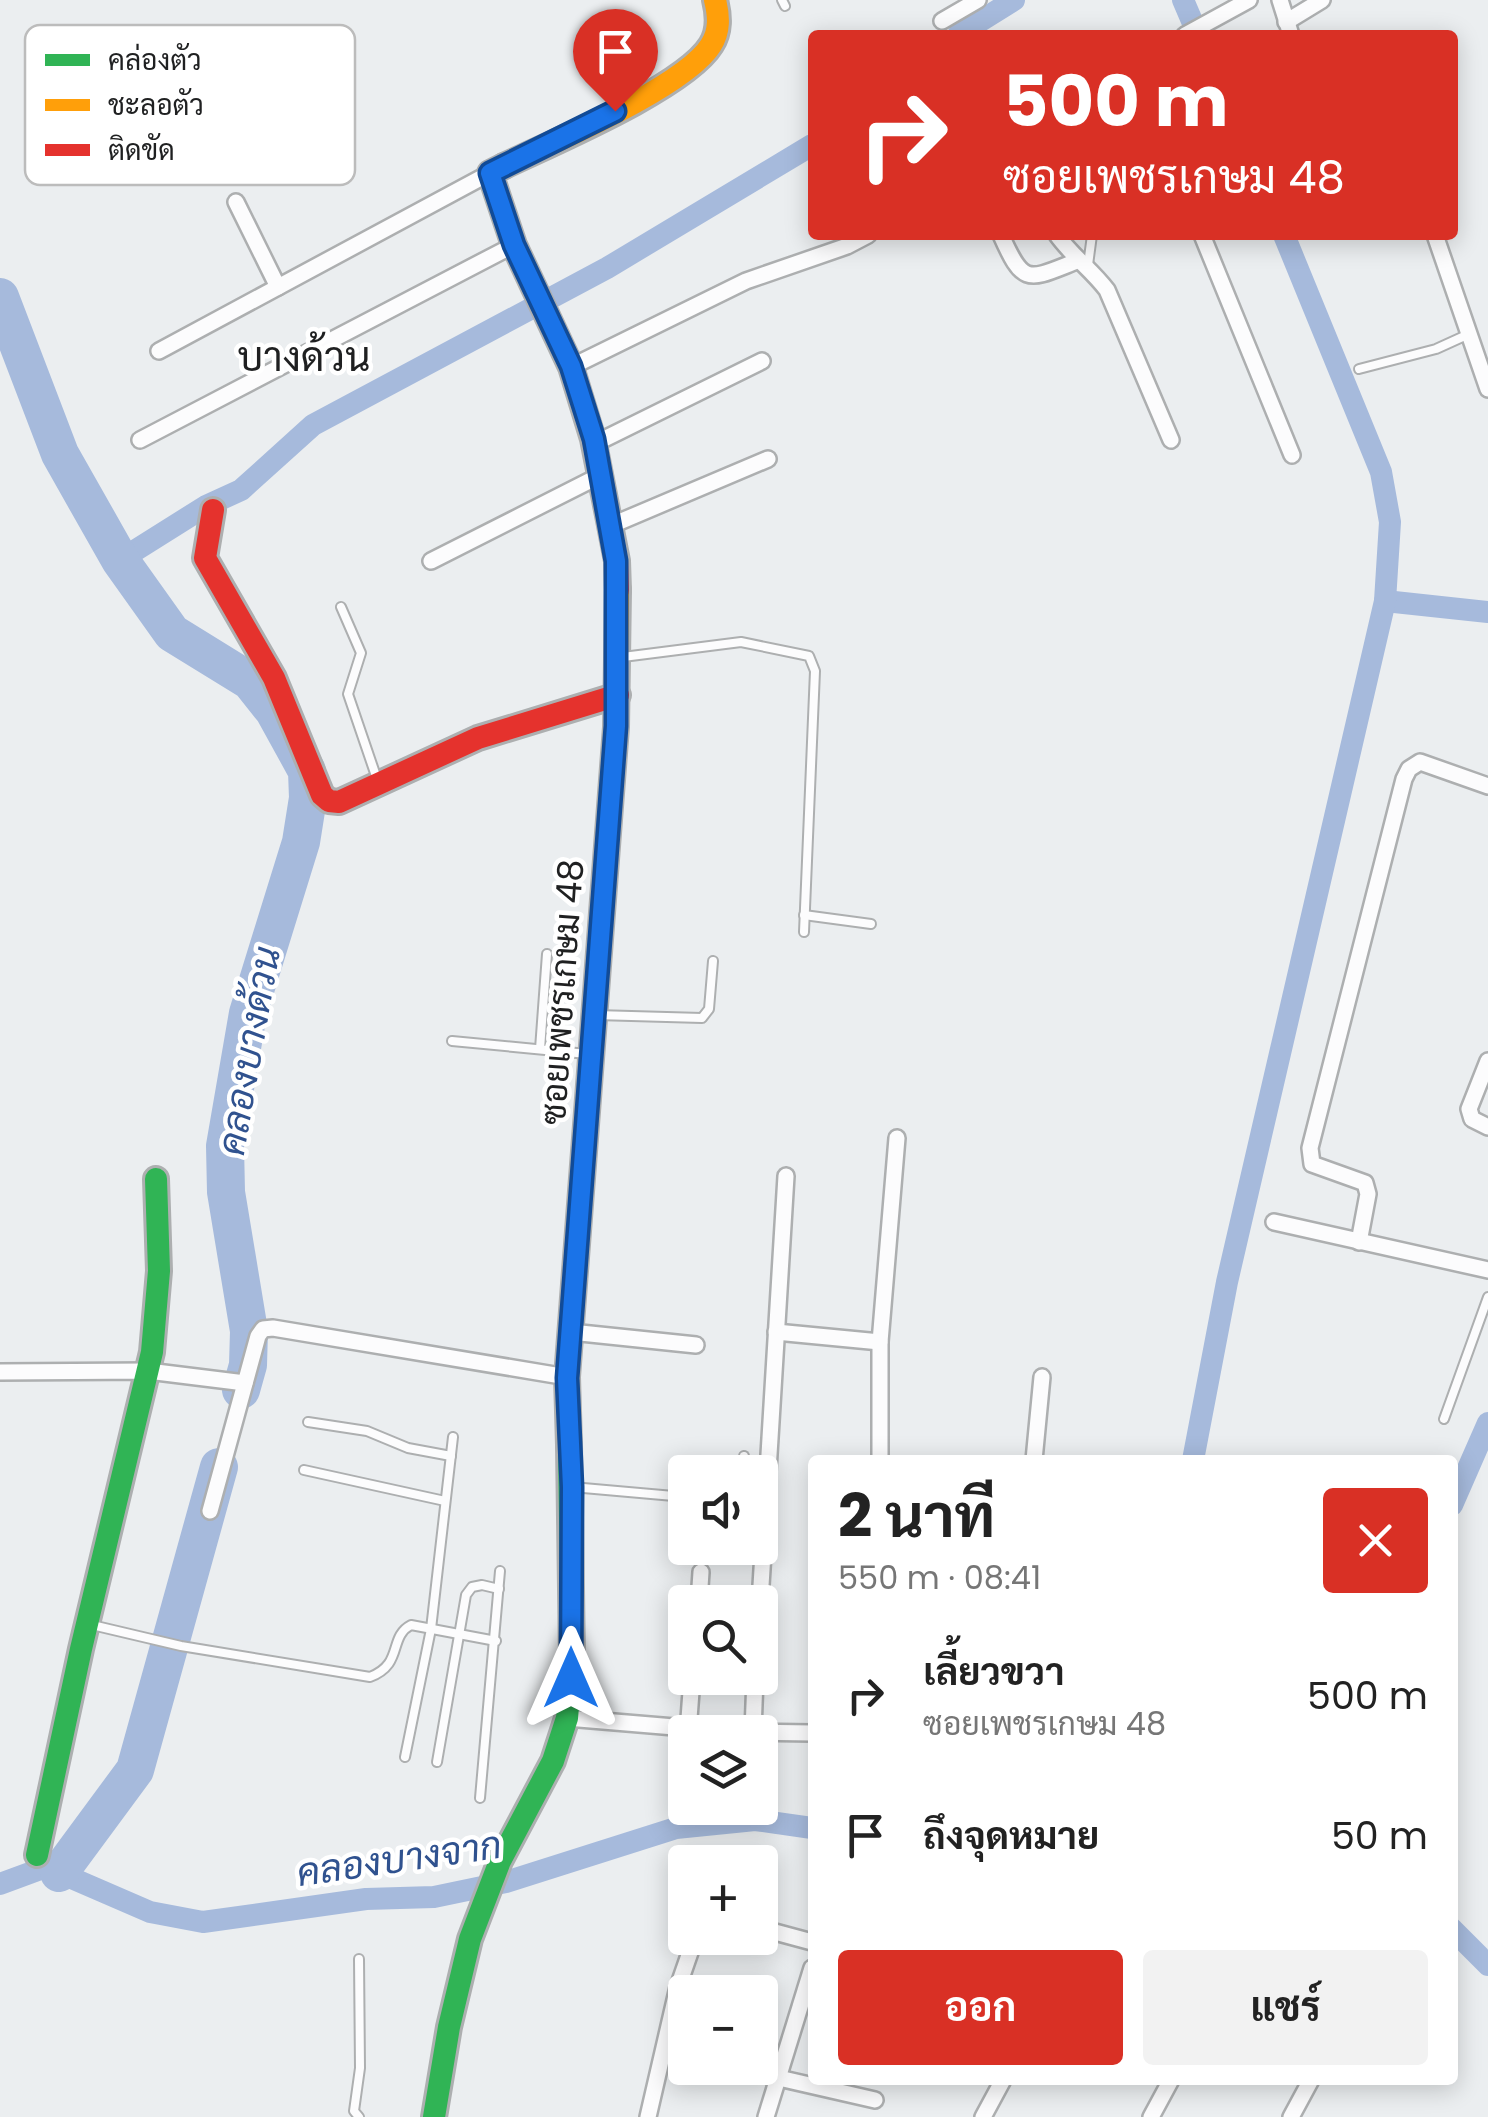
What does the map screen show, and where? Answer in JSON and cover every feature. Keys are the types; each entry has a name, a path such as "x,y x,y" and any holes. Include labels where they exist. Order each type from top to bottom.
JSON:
{"street":[{"path":"158,352 490,173 646,96 706,53 720,23 715,0"},
{"path":"942,21 978,0"},
{"path":"1193,30 1249,0"},
{"path":"1280,0 1288,28 1322,0"},
{"name":"ซอยเพชรเกษม 48","path":"434,2117 448,2020 462,1958 491,1880 553,1766 567,1718 571,1678 572,1487 567,1378 618,695 616,561 594,444 571,366 514,245 490,173"},
{"path":"236,202 278,287"},
{"path":"1003,240 1024,274 1036,277 1082,265"},
{"path":"1061,240 1107,290 1171,440"},
{"path":"1204,240 1292,455"},
{"path":"1437,240 1488,388"},
{"path":"571,366 746,281 845,241"},
{"path":"140,440 514,245"},
{"path":"594,444 762,361"},
{"path":"612,525 768,459"},
{"path":"431,561 601,474"},
{"path":"214,510 205,558 266,661 322,795 329,802 339,802 478,738 618,695"},
{"path":"1359,1242 1368,1194 1365,1183 1312,1164 1310,1148 1404,780 1409,768 1420,762 1488,786"},
{"path":"1488,1062 1469,1109 1472,1120 1488,1127"},
{"path":"880,1455 880,1342 897,1138"},
{"path":"761,1585 786,1176"},
{"path":"37,1855 148,1371 159,1271 156,1180"},
{"path":"1274,1222 1488,1270"},
{"path":"210,1510 240,1382 263,1329 567,1378"},
{"path":"570,1332 696,1345"},
{"path":"776,1332 880,1342"},
{"path":"0,1372 148,1371 240,1382"},
{"path":"1034,1455 1042,1377"},
{"path":"700,1585 701,1572"},
{"path":"567,1718 668,1729"},
{"path":"778,1732 808,1732"},
{"path":"778,1933 808,1941"},
{"path":"648,2117 689,1955"},
{"path":"808,1981 778,2078 808,2085"},
{"path":"766,2117 776,2085"},
{"path":"809,2085 876,2100"},
{"path":"983,2117 1000,2085"},
{"path":"1152,2117 1168,2085"},
{"path":"1291,2117 1307,2085"}],"lane":[{"path":"1082,265 1090,240"},
{"path":"1359,368 1436,349 1471,333"},
{"path":"341,608 360,653 348,694 378,783"},
{"path":"619,658 742,642 809,656 815,671 804,932"},
{"path":"804,915 871,924"},
{"path":"540,1049 547,954"},
{"path":"596,1014 702,1018 709,1009 713,960"},
{"path":"452,1041 593,1054"},
{"path":"1444,1419 1488,1297"},
{"path":"308,1422 367,1431 408,1448 451,1456"},
{"path":"406,1757 431,1629 453,1437"},
{"path":"304,1470 445,1501"},
{"path":"572,1487 668,1495"},
{"path":"480,1798 500,1571"},
{"path":"437,1762 466,1596 472,1587 499,1589"},
{"path":"88,1624 181,1646 370,1676 384,1672 395,1658 404,1628 411,1625 496,1641"},
{"path":"359,1960 360,2068 354,2111 360,2117"}],"waterway":[{"path":"966,30 1014,0"},
{"path":"1183,0 1196,30"},
{"path":"120,560 206,506 241,490 313,425 607,268 808,147"},
{"path":"1194,1455 1227,1282 1385,601 1390,522 1381,472 1286,240"},
{"name":"คลองบางด้วน","path":"0,297 60,454 120,560 172,633 250,681 274,711 307,771 308,798 301,842 248,1013 225,1146 226,1192 249,1331 248,1365 241,1390"},
{"path":"1385,601 1488,612"},
{"path":"1458,1491 1488,1423"},
{"name":"คลองบางด้วน","path":"59,1873 135,1770 219,1467"},
{"name":"คลองบางจาก","path":"0,1884 46,1867 150,1912 203,1922 366,1899 434,1897 506,1882 676,1828 755,1820 808,1827"},
{"name":"คลองบางจาก","path":"1458,1935 1488,1965"}],"traffic: fast":[{"path":"37,1855 81,1649 152,1352 159,1271 156,1179"},
{"path":"434,2117 449,2027 470,1939 500,1861 553,1761 567,1718 572,1661 569,1445"}],"traffic: slow":[{"path":"504,166 616,113 697,61 716,34 715,0"},
{"path":"569,1445 567,1377 616,727 618,590"}],"traffic: jam":[{"path":"504,166 490,173 514,245 571,367 593,439 617,561 618,590"},
{"path":"213,510 205,558 274,678 322,795 329,801 339,802 478,738 618,695"}],"district":[{"name":"บางด้วน","path":"304,357"}],"route":[{"path":"571,1678 572,1487 567,1378 616,726 616,561 594,439 571,366 514,245 490,173 615,111"}]}
